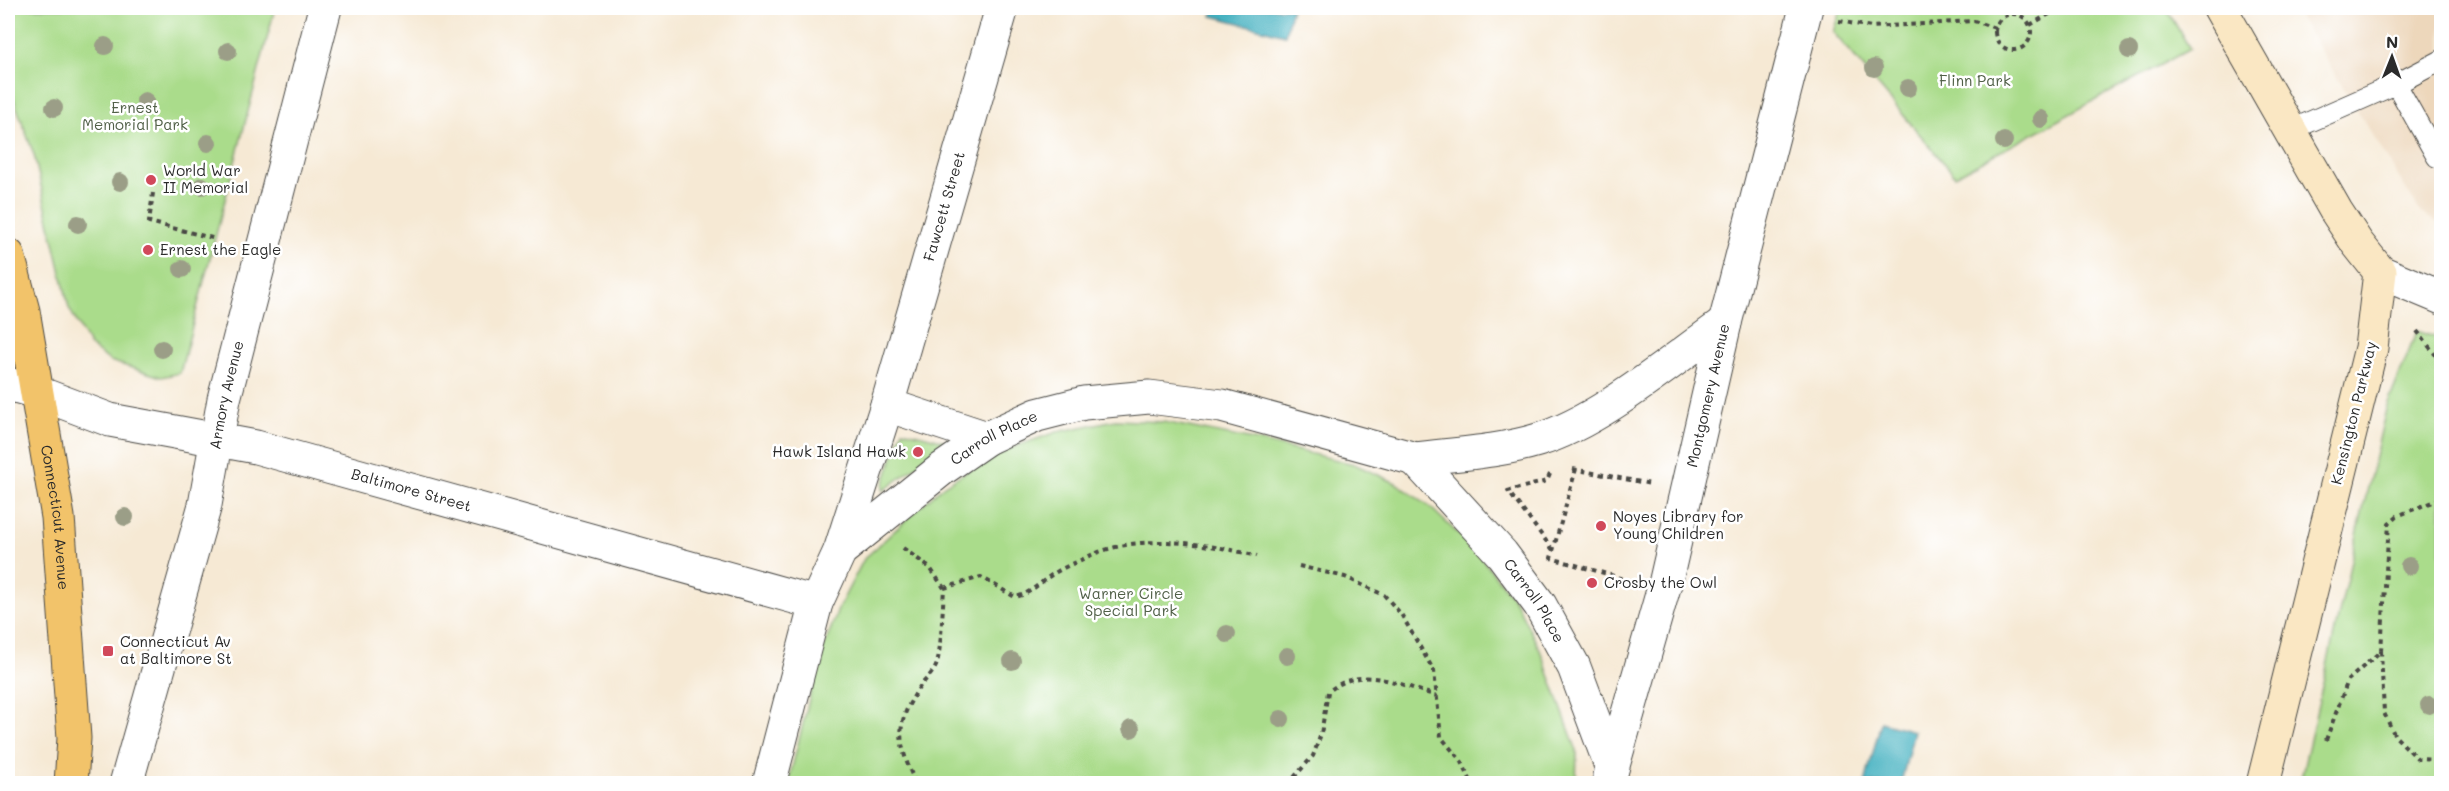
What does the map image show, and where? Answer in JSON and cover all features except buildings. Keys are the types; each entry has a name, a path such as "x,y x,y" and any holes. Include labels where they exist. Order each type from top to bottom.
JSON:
{"main road":[{"name":"Connecticut Avenue","path":"8,255 23,311 22,388 58,517 74,738 72,783"}],"street":[{"name":"Armory Avenue","path":"126,783 205,505 227,387 325,8"},
{"name":"Fawcett Street","path":"851,541 887,405 1002,8"},
{"name":"Montgomery Avenue","path":"1610,776 1663,590 1725,323 1806,8"},
{"path":"2220,8 2336,211 2357,243 2380,272 2442,298"},
{"name":"Kensington Parkway","path":"2263,783 2372,348 2380,272"},
{"name":"Carroll Place","path":"769,783 816,603 851,541 942,469 987,438 1037,415 1084,403 1149,397 1222,406 1415,459 1498,449 1544,438 1575,424 1623,395 1725,323"},
{"name":"Baltimore Street","path":"22,388 110,420 256,447 816,603"},
{"path":"887,405 987,438"},
{"name":"Carroll Place","path":"1415,459 1502,554 1540,605 1574,667 1610,776"}],"lane":[{"path":"2291,130 2396,84 2442,60"},
{"path":"2396,84 2437,157 2442,159"}],"path":[{"path":"2031,25 2060,8"},
{"path":"2012,13 2023,16 2031,25 2032,31 2028,43 2018,50 2006,49 2000,45 1996,40 1995,28 2001,18 2012,13"},
{"path":"1849,23 1871,27 1974,21 1995,28"},
{"path":"153,194 149,222 216,239"},
{"path":"2417,332 2442,363"},
{"path":"1552,467 1547,481 1508,491 1553,550"},
{"path":"1568,468 1656,485"},
{"path":"1576,469 1551,558 1663,590"},
{"path":"2442,498 2397,516 2389,523 2381,651 2384,713 2395,736 2418,759 2442,760"},
{"path":"851,541 907,549 930,568 944,588 937,666 921,685 900,730 904,757 916,783"},
{"path":"944,588 961,581 981,577 1015,597 1026,595 1051,575 1092,554 1125,546 1161,543 1199,544 1257,556"},
{"path":"1299,566 1345,577 1384,595 1401,614 1434,671 1441,737 1462,762 1472,783"},
{"path":"2326,740 2348,680 2381,651"},
{"path":"1288,783 1313,756 1321,734 1328,692 1341,681 1356,678 1379,678 1437,696"}],"shaded area":[{"path":"2294,8 2441,8 2441,225 2421,213"}],"green space":[{"name":"Ernest Memorial Park","path":"8,8 275,8 180,373 161,377 110,361 89,345 69,308 34,155 8,83"},
{"name":"Flinn Park","path":"1841,8 2166,8 2190,49 1955,176 1833,32"},
{"path":"2417,331 2441,339 2441,783 2300,783 2386,409"},
{"name":"Warner Circle Special Park","path":"1115,420 1164,422 1354,464 1396,483 1430,507 1475,550 1515,601 1540,650 1577,751 1576,784 788,784 818,663 839,607 864,559 944,485 999,452 1057,432"},
{"path":"903,430 945,441 943,446 883,491 883,485"}],"water":[{"path":"1214,8 1292,8 1285,35 1212,16"},
{"path":"1881,722 1914,731 1901,783 1865,783"}],"place":[{"name":"World War II Memorial","path":"151,180"},
{"name":"Ernest the Eagle","path":"148,250"},
{"name":"Hawk Island Hawk","path":"918,452"},
{"name":"Noyes Library for Young Children","path":"1601,526"},
{"name":"Crosby the Owl","path":"1592,583"},
{"name":"Connecticut Av at Baltimore St","path":"108,651"}]}
